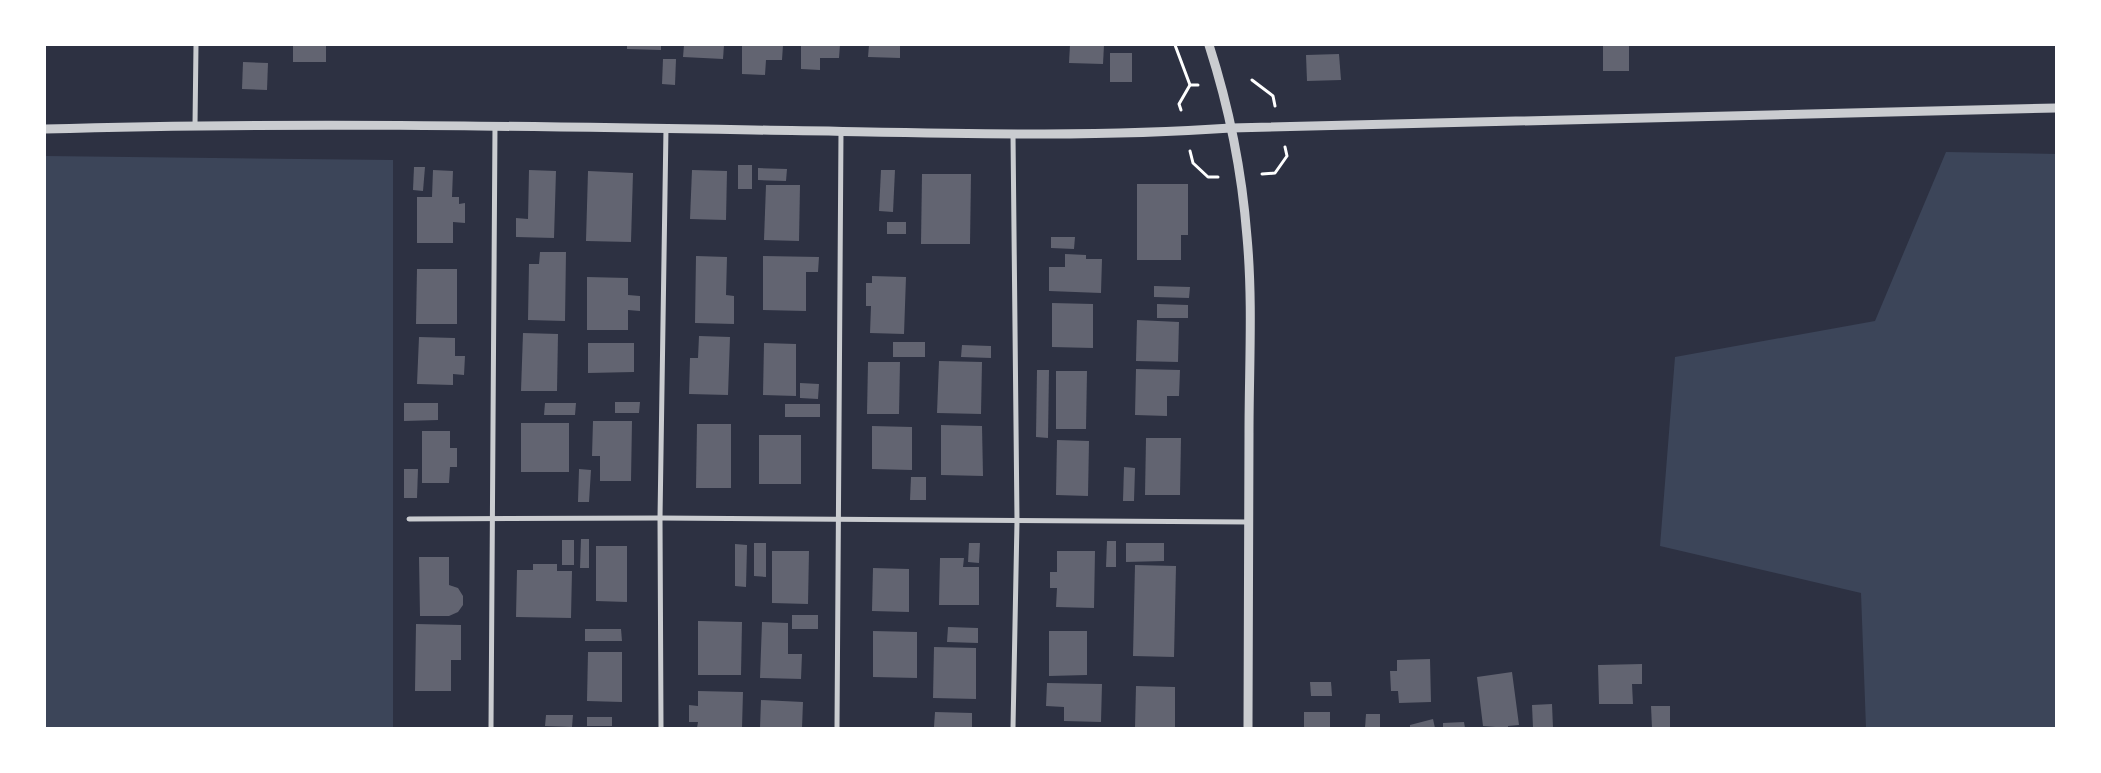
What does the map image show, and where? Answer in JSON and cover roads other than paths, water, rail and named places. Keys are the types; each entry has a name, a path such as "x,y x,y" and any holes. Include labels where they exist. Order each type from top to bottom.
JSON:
{"street":[{"path":"195,125 196,45"},
{"path":"1209,45 1221,82 1231,128 1240,175 1247,238 1248,728"},
{"path":"45,128 195,125 495,125 1013,134 1120,134 1231,128 2056,108"},
{"path":"491,728 495,125"},
{"path":"662,728 660,518 666,128"},
{"path":"838,728 840,131"},
{"path":"1013,134 1016,521 1013,728"},
{"path":"409,518 1249,522"}]}
